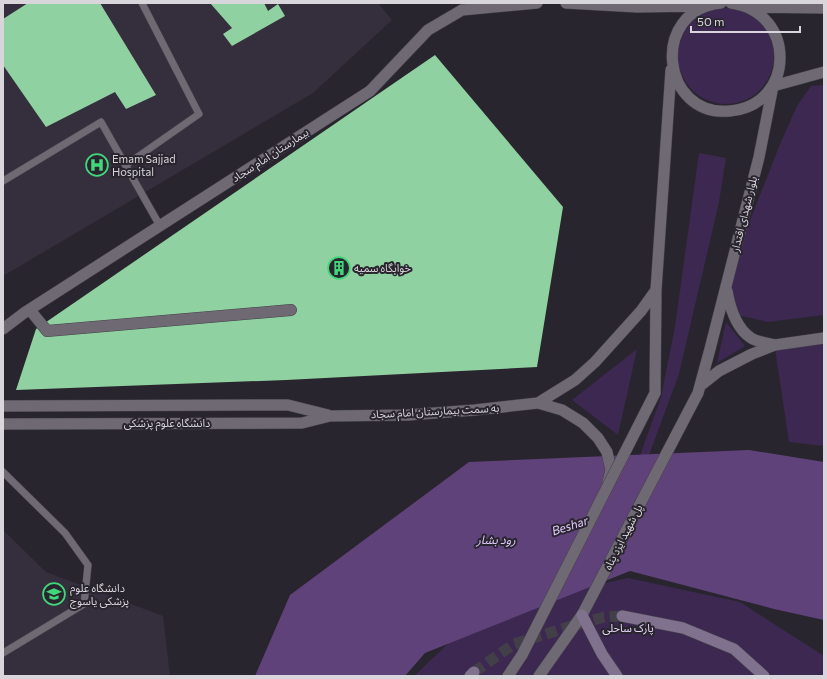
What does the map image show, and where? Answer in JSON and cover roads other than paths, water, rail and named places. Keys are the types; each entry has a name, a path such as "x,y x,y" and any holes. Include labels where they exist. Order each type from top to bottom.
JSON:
{"main road":[{"path":"582,615 602,654 617,676"},
{"path":"622,616 684,628 734,649 764,676"}],"street":[{"name":"بیمارستان امام سجاد","path":"3,329 30,310 370,91 428,30 462,10 537,3"},
{"path":"566,3 637,7 706,6 721,3"},
{"path":"731,3 748,7 824,8"},
{"path":"508,676 522,655 656,393 656,290 673,43 682,24 697,11 706,6"},
{"name":"بلوار شهدای اقتدار","path":"699,389 759,157 773,86 780,66 781,56 778,41 771,26 757,12 748,7"},
{"path":"672,63 678,83 695,102 709,109 730,111 750,106 758,101 773,86 824,72"},
{"path":"726,286 730,307 739,326 752,338 775,345"},
{"path":"538,403 575,380 595,362 641,311 656,290"},
{"path":"30,310 47,331 291,310"},
{"path":"699,389 719,371 752,354 775,345 824,338"},
{"name":"پل شهید ایزد پناه","path":"539,676 588,605 699,389"},
{"path":"538,403 562,410 583,423 598,438 607,452 610,470 608,486"},
{"name":"به سمت بیمارستان امام سجاد","path":"330,416 408,415 538,403"},
{"path":"3,406 288,405 330,416"},
{"name":"دانشگاه علوم پزشکی","path":"3,424 302,423 330,416"}],"lane":[{"path":"126,165 199,114 142,3"},
{"path":"3,181 101,122 160,226"},
{"path":"3,472 65,533 88,564 84,604 3,653"}],"water":[{"name":"رود بشار","path":"749,450 824,462 824,620 774,609 630,571 425,653 405,676 255,676 290,595 469,462"}],"tunnel":[{"path":"474,672 514,644 604,617 622,616"}],"place":[{"name":"Emam Sajjad Hospital","path":"97,165"},
{"name":"خوابگاه سمیه","path":"339,268"},
{"name":"دانشگاه علوم پزشکی یاسوج","path":"54,594"}],"water label":[{"name":"Beshar","path":"570,526"}],"park label":[{"name":"پارک ساحلی","path":"628,628"}]}
